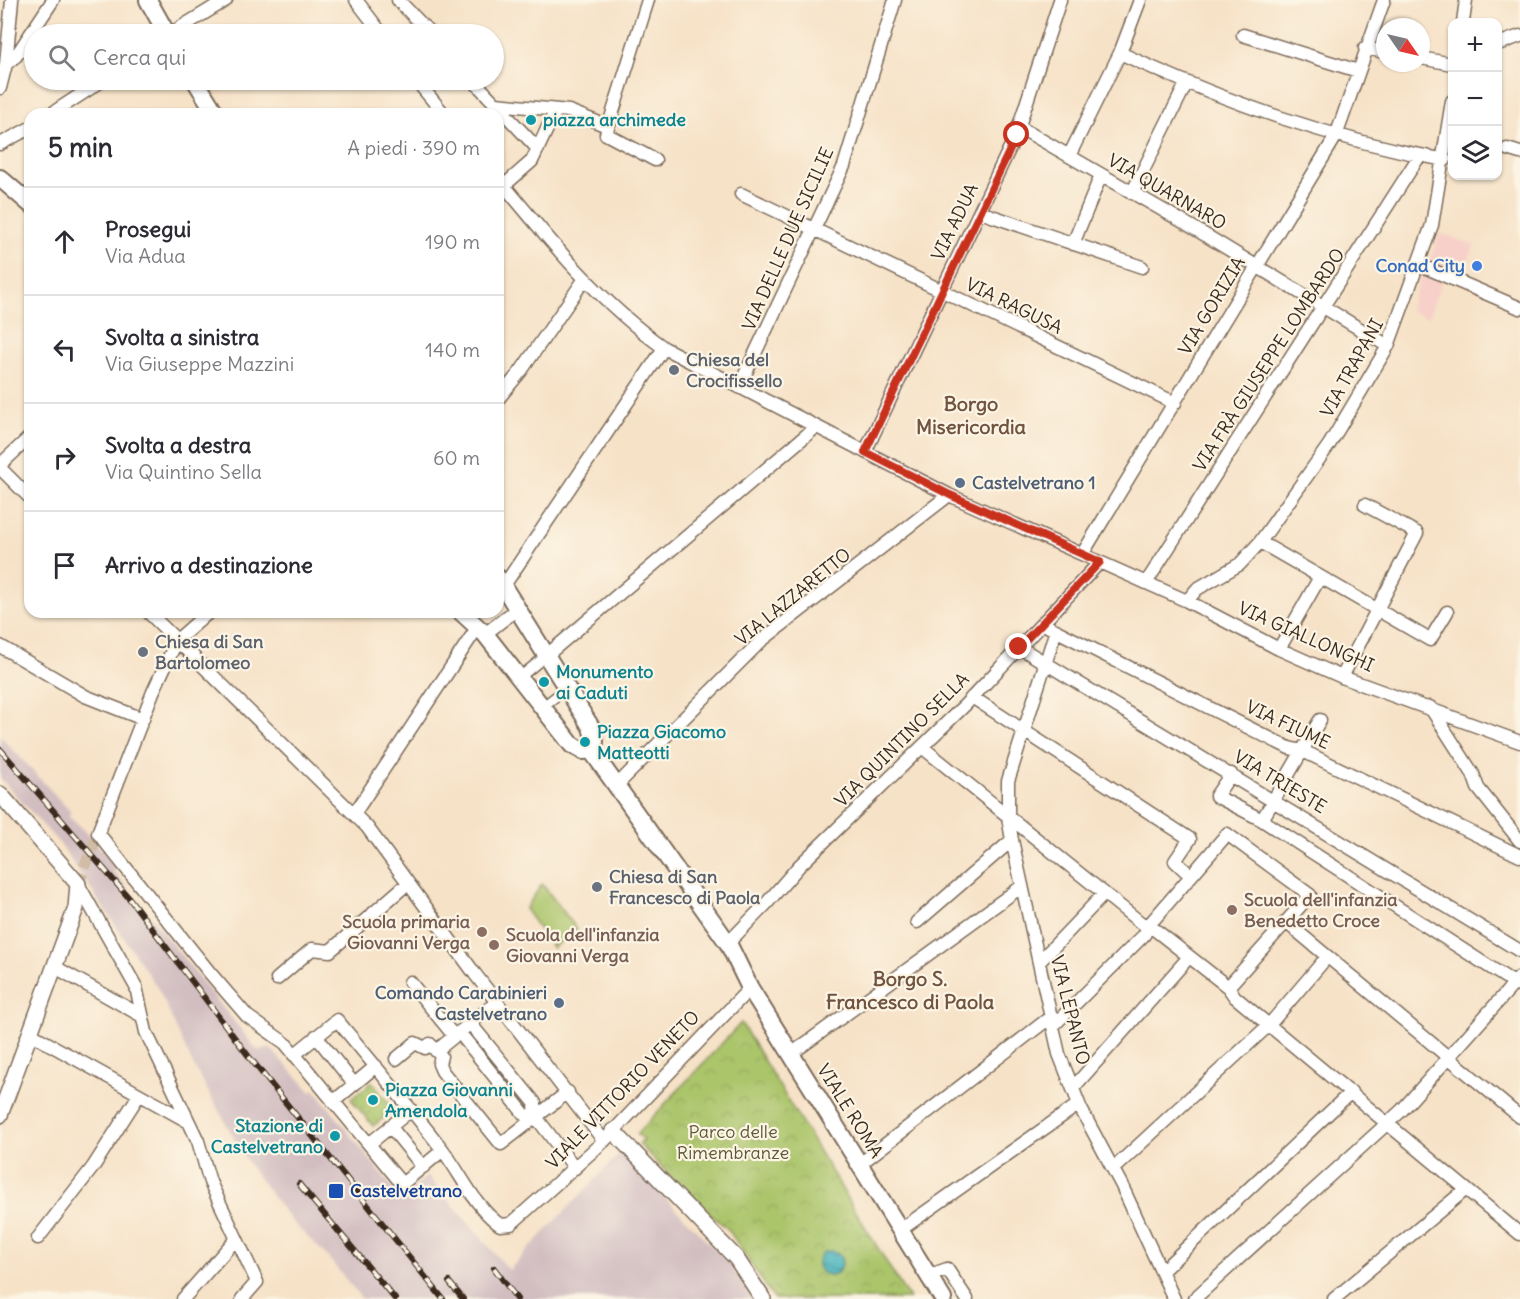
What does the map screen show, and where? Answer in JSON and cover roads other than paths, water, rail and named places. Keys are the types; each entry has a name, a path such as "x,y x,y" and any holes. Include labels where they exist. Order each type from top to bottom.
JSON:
{"main road":[{"path":"148,0 163,24"},
{"path":"201,90 212,108"},
{"path":"0,178 24,199"},
{"path":"504,588 595,734 595,742 591,750"},
{"path":"467,618 520,677 572,746 584,751 591,750"},
{"path":"591,750 728,943"},
{"name":"VIALE ROMA","path":"728,943 750,988 943,1299"}],"street":[{"path":"0,88 6,64 12,0"},
{"path":"37,24 53,0"},
{"path":"186,24 226,0"},
{"path":"356,0 374,24"},
{"path":"398,0 421,24"},
{"path":"648,0 606,134 656,160"},
{"name":"VIA DELLE DUE SICILIE","path":"739,387 844,165 895,0"},
{"name":"VIA ADUA","path":"865,452 1019,127 1060,0"},
{"path":"1069,156 1120,53 1140,0"},
{"name":"VIA GORIZIA","path":"1083,553 1336,136 1365,48 1384,0"},
{"path":"1464,18 1466,0"},
{"path":"1243,35 1358,71"},
{"path":"1502,42 1520,36"},
{"path":"6,64 16,56 24,44"},
{"path":"1365,48 1376,50"},
{"path":"1120,53 1225,100 1336,136 1444,160"},
{"path":"1430,60 1448,63"},
{"path":"1132,193 1186,84"},
{"path":"60,108 88,90"},
{"path":"424,90 439,108"},
{"path":"483,90 500,108"},
{"path":"496,104 569,111 607,126"},
{"path":"504,182 532,161 556,110"},
{"path":"504,113 538,150"},
{"name":"VIA TRAPANI","path":"1187,601 1197,590 1240,564 1260,542 1329,445 1388,346 1420,265 1432,225 1449,126"},
{"name":"VIA QUARNARO","path":"1019,127 1388,346"},
{"path":"0,144 24,132"},
{"path":"1508,149 1520,153"},
{"name":"VIA FRÀ GIUSEPPE LOMBARDO","path":"1146,583 1325,308 1420,155"},
{"path":"1073,244 1101,175"},
{"name":"VIA GIALLONGHI","path":"504,190 584,280 636,328 664,348 950,495 1187,601 1279,649 1342,677 1430,707 1520,742"},
{"name":"VIA RAGUSA","path":"741,194 1174,403"},
{"path":"980,212 1142,267"},
{"path":"1420,265 1520,306"},
{"path":"504,392 584,280"},
{"path":"504,579 664,348"},
{"path":"520,677 816,427"},
{"path":"24,443 0,467 24,492"},
{"name":"VIA LAZZARETTO","path":"616,786 761,641 950,495"},
{"path":"1342,677 1417,533 1365,505"},
{"path":"1260,542 1430,640 1447,612"},
{"name":"VIA QUINTINO SELLA","path":"728,943 799,866 972,697 1100,562"},
{"path":"1279,649 1320,577"},
{"path":"504,617 517,609"},
{"path":"154,618 354,814 496,1002 568,1092 609,1136 736,1258 763,1299"},
{"path":"201,618 177,640 98,833 247,1016 285,1043 294,1055 402,1184 423,1167 446,1154 337,1020 294,1055"},
{"path":"354,814 481,631 502,618"},
{"name":"VIA FIUME","path":"1042,623 1289,748 1303,751 1520,856"},
{"name":"VIA LEPANTO","path":"1056,630 1008,781 1008,818 1021,887 1059,1054 1079,1104 1163,1270 1174,1299"},
{"path":"0,646 85,696 143,719"},
{"name":"VIA TRIESTE","path":"1019,647 1275,800 1520,951"},
{"path":"542,707 567,688"},
{"path":"972,697 1190,839 1175,861 1190,874"},
{"path":"1430,707 1473,774 1478,788 1520,841"},
{"path":"1262,820 1320,720"},
{"path":"922,747 1104,894 1141,923 1149,925 1228,987 1234,997 1520,1234"},
{"path":"1194,1299 1402,1110 1518,983 1262,820 1216,796 1231,774"},
{"path":"0,794 78,884 136,987 146,1032 189,1122 210,1182 257,1282 242,1299"},
{"path":"860,1164 1053,1021 1144,934 1190,874 1227,834 1310,895 1228,987"},
{"path":"917,922 1012,840"},
{"path":"277,979 312,949 330,951 408,883"},
{"path":"0,1115 76,908 78,884"},
{"path":"791,1054 1021,887"},
{"path":"1039,963 1104,894"},
{"path":"1286,922 1520,1117"},
{"path":"1073,1088 1189,957"},
{"path":"1113,1169 1269,1025 1327,957"},
{"path":"55,967 142,1016"},
{"path":"410,982 525,1115 536,1117"},
{"name":"VIALE VITTORIO VENETO","path":"446,1154 470,1192 490,1217 500,1225 511,1224 609,1136 750,988"},
{"path":"436,1051 496,1002"},
{"path":"470,1023 535,1103 536,1117 575,1167"},
{"path":"31,1034 189,1122"},
{"path":"316,1036 354,1084"},
{"path":"396,1059 415,1043 425,1048 430,1044 441,1056 439,1064 442,1071 501,1143 568,1092"},
{"path":"333,1102 376,1066"},
{"path":"1163,1270 1351,1092"},
{"path":"38,1238 93,1167 139,1095"},
{"path":"900,1230 1079,1104"},
{"path":"369,1144 411,1110"},
{"path":"390,1126 423,1167"},
{"path":"1334,1299 1465,1190"},
{"path":"183,1299 236,1239"},
{"path":"928,1276 947,1269 967,1299"}],"water":[{"path":"830,1251 839,1254 842,1263 839,1272 830,1275 821,1272 818,1263 821,1254"}],"tunnel":[{"path":"78,884 98,833"}],"railway":[{"path":"0,749 129,898 250,1058 443,1299"},
{"path":"299,1184 395,1299"},
{"path":"494,1268 517,1299"},
{"path":"449,1282 463,1299"}],"place":[{"name":"piazza archimede","path":"531,120"},
{"name":"Conad City","path":"1477,266"},
{"name":"Chiesa del Crocifissello","path":"674,370"},
{"name":"Castelvetrano 1","path":"960,483"},
{"name":"Chiesa di San Bartolomeo","path":"143,652"},
{"name":"Monumento ai Caduti","path":"544,682"},
{"name":"Piazza Giacomo Matteotti","path":"585,742"},
{"name":"Chiesa di San Francesco di Paola","path":"597,887"},
{"name":"Scuola dell'infanzia Benedetto Croce","path":"1232,910"},
{"name":"Scuola primaria Giovanni Verga","path":"482,932"},
{"name":"Scuola dell'infanzia Giovanni Verga","path":"494,945"},
{"name":"Comando Carabinieri Castelvetrano","path":"559,1003"},
{"name":"Piazza Giovanni Amendola","path":"373,1100"},
{"name":"Stazione di Castelvetrano","path":"335,1136"},
{"name":"Castelvetrano","path":"336,1191"}],"district":[{"name":"Borgo Misericordia","path":"971,416"},
{"name":"Borgo S. Francesco di Paola","path":"910,990"}],"park label":[{"name":"Parco delle Rimembranze","path":"733,1142"}]}
